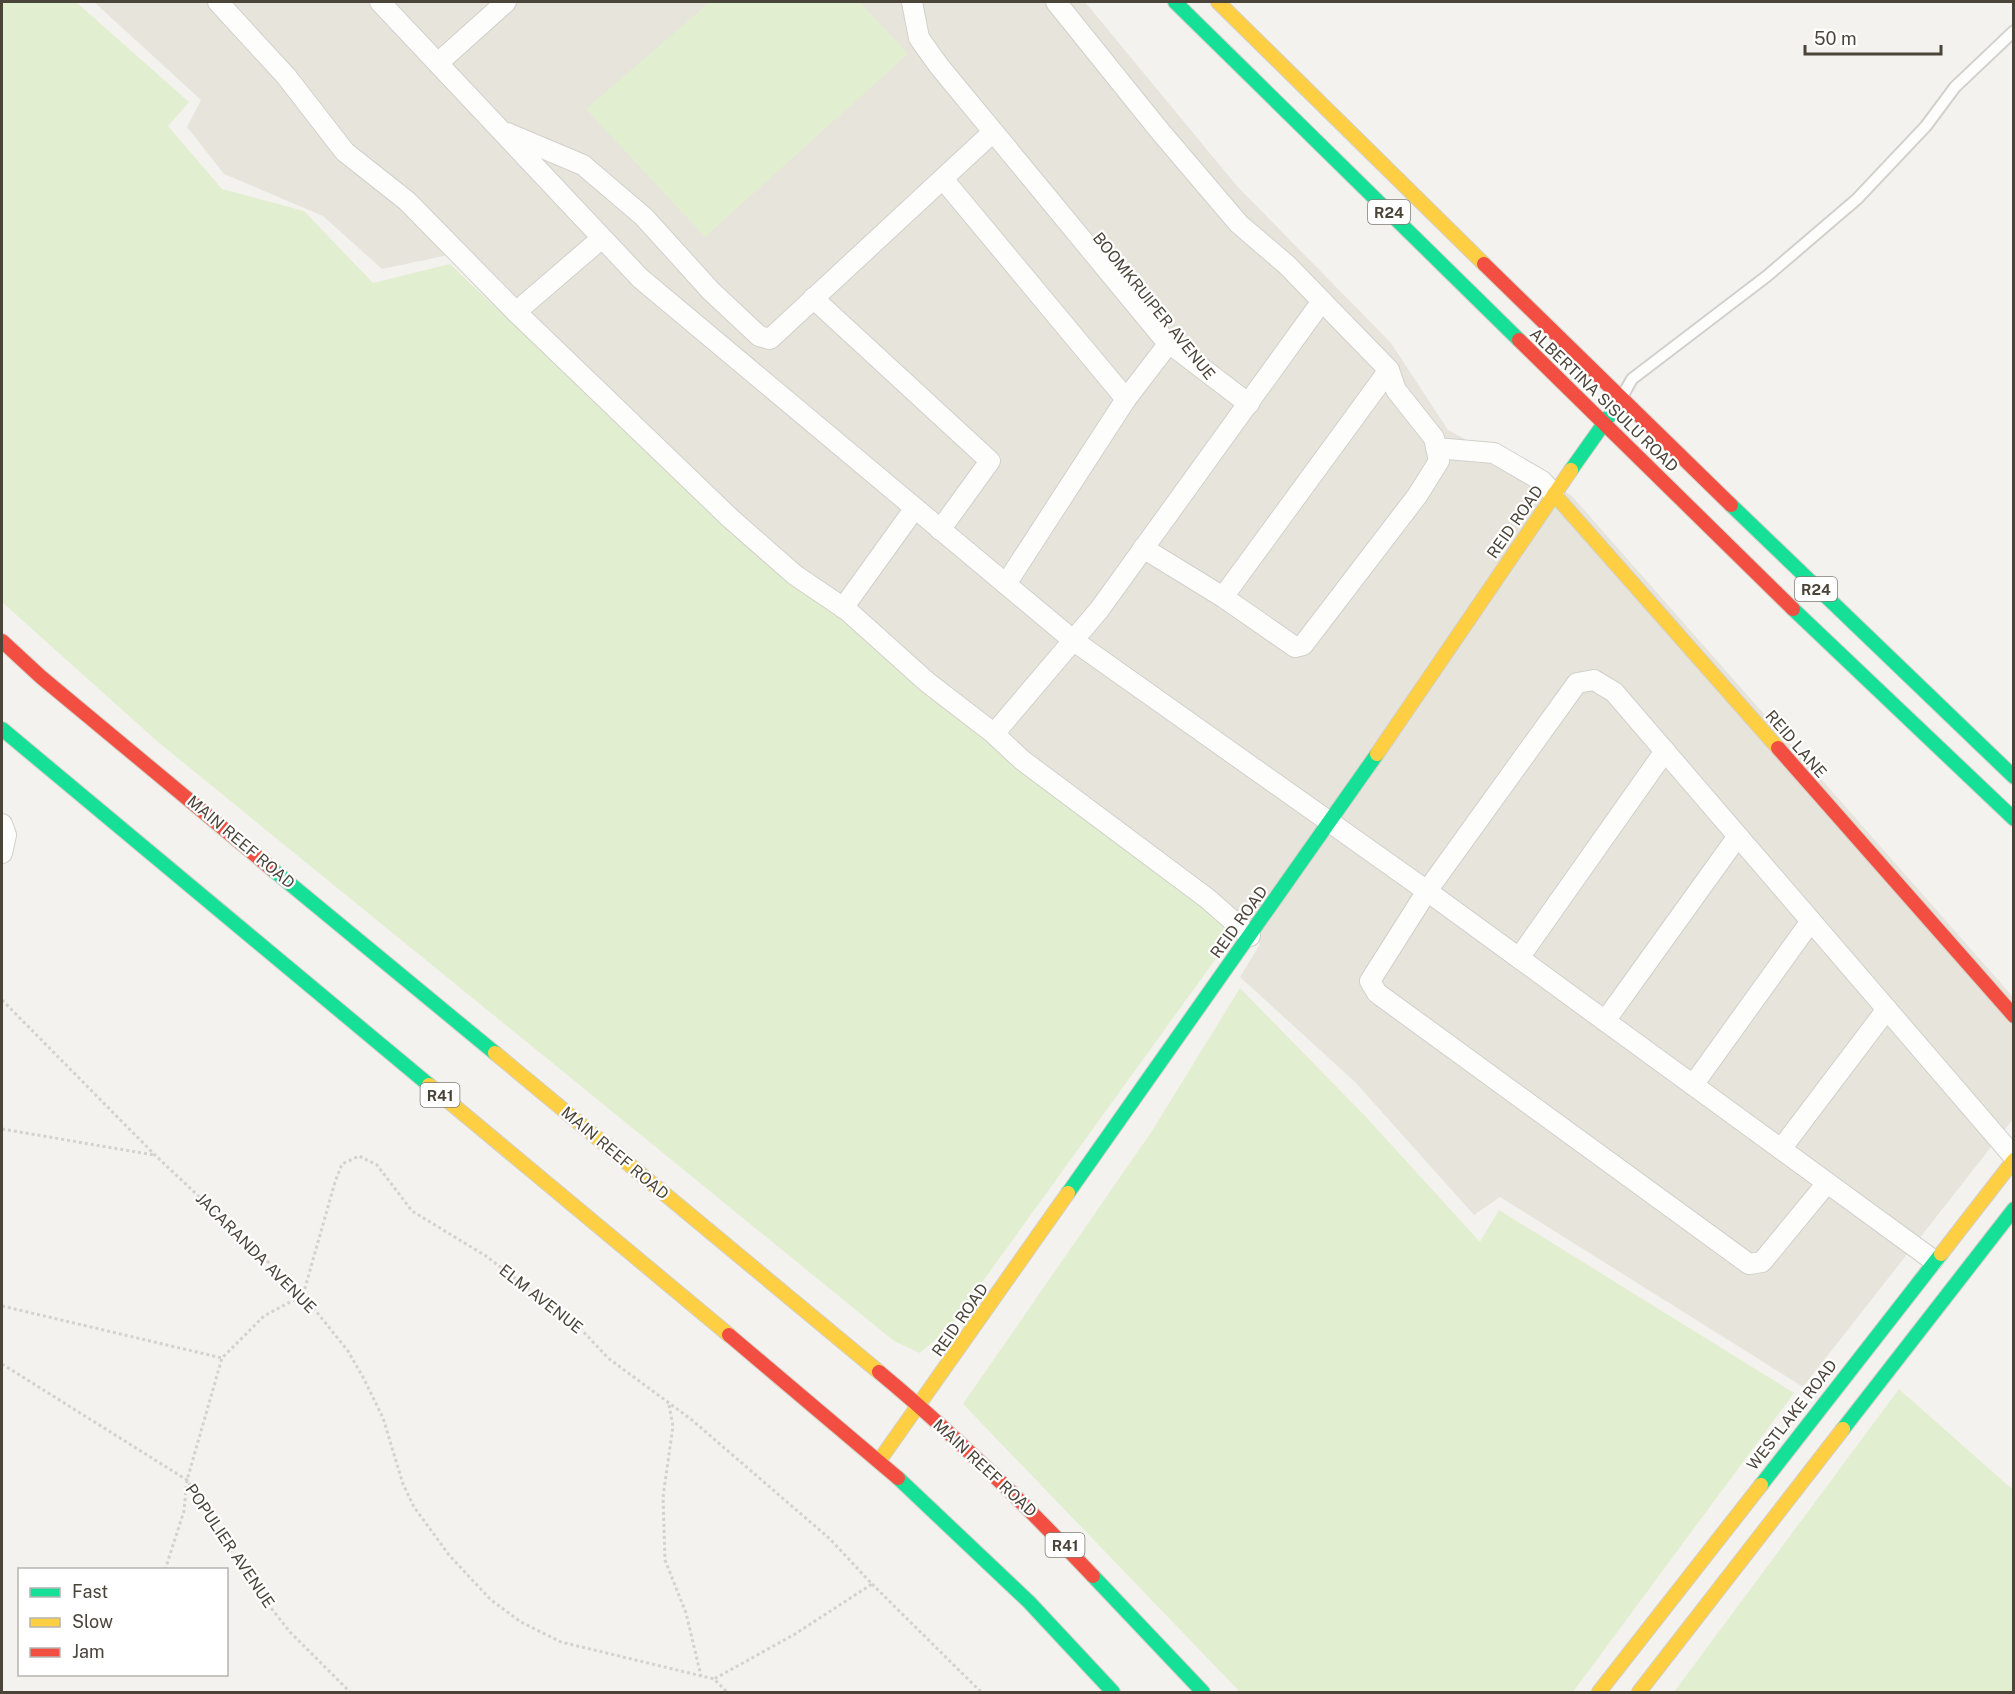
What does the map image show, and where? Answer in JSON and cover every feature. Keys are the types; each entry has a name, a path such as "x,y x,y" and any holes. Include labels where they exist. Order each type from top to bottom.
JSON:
{"main road":[{"name":"ALBERTINA SISULU ROAD","path":"1175,2 1603,423 2013,819"},
{"name":"ALBERTINA SISULU ROAD","path":"1218,2 2013,777"},
{"name":"REID ROAD","path":"879,1461 920,1406 1194,1012 1330,824 1554,494 1622,398"},
{"name":"REID LANE","path":"1554,494 2013,1017"},
{"name":"MAIN REEF ROAD","path":"2,641 41,677 920,1406 1027,1506 1203,1692"},
{"name":"R41","path":"2,729 879,1461 979,1550 1076,1649 1113,1692"},
{"name":"WESTLAKE ROAD","path":"1599,1692 2013,1158"},
{"path":"1639,1692 2013,1209"}],"street":[{"path":"218,2 286,76 345,152 407,201 516,312 730,518 795,575 843,608 927,682 992,732 1022,760 1208,899 1250,936"},
{"path":"380,2 640,278 1074,641 1427,891 1933,1260"},
{"path":"438,63 506,2"},
{"path":"912,2 919,38 993,132 1169,343 1249,404"},
{"path":"1056,2 1239,225 1287,265 1389,370 1396,390 1434,438 1439,460 1417,496 1303,645 1295,646 1223,597 1143,548"},
{"path":"499,130 583,165 644,217 711,291 759,336 770,339 993,132"},
{"path":"943,179 1126,399"},
{"path":"516,312 602,238"},
{"path":"813,298 990,461 940,530"},
{"path":"998,729 1074,641 1322,301"},
{"path":"1006,585 1126,399 1169,343"},
{"path":"1223,597 1389,370"},
{"path":"1436,448 1494,453 1542,481 1554,494"},
{"path":"843,608 915,508"},
{"path":"1827,1183 1762,1262 1749,1264 1377,993 1370,981 1427,891 1577,683 1594,680 1614,692 2013,1158"},
{"path":"1519,958 1665,751"},
{"path":"2,824 6,835 2,853"},
{"path":"1605,1021 1738,836"},
{"path":"1693,1085 1811,921"},
{"path":"1781,1149 1887,1009"}],"lane":[{"path":"1622,398 1632,380 1767,276 1857,199 1920,133 1955,87 2013,31"}],"path":[{"name":"JACARANDA AVENUE","path":"2,1000 155,1155 303,1295 348,1351 364,1379 383,1418 403,1484 414,1507 449,1555 491,1600 521,1622 561,1642 714,1679 728,1692"},
{"path":"2,1129 155,1155"},
{"name":"ELM AVENUE","path":"303,1295 334,1182 342,1164 359,1156 368,1159 377,1165 412,1211 486,1256 579,1327 608,1358 668,1403 830,1539 981,1692"},
{"path":"165,1568 184,1511 187,1480 222,1358 264,1316 303,1295"},
{"path":"2,1306 222,1358"},
{"name":"POPULIER AVENUE","path":"2,1364 187,1480 252,1584 290,1632 350,1692"},
{"path":"668,1403 673,1426 663,1497 664,1551 673,1584 686,1613 701,1676"},
{"path":"714,1679 795,1634 872,1584"}],"shaded area":[{"path":"94,2 1085,2 1237,186 1391,343 1448,430 1571,495 2013,997 2013,1119 1803,1387 1500,1197 1474,1215 1355,1082 1240,977 1260,944 859,629 458,253 382,269 323,216 224,174 187,127 201,100"}],"green space":[{"path":"2,2 76,2 189,102 168,126 222,189 304,211 373,283 450,264 692,494 942,705 1071,807 1238,928 949,1328 920,1353 894,1341 158,742 2,602"},
{"path":"710,2 860,2 908,54 705,237 586,109"},
{"path":"1240,988 1366,1117 1480,1242 1499,1210 1794,1393 1573,1692 1240,1692 963,1404 1152,1131"},
{"path":"1899,1389 2013,1490 2013,1692 1674,1692"}],"traffic: fast":[{"path":"1175,2 1519,340"},
{"path":"1571,470 1617,405"},
{"path":"1731,505 2014,777"},
{"path":"1793,609 2014,819"},
{"path":"2,729 429,1085"},
{"path":"1068,1193 1377,754"},
{"path":"272,869 495,1053"},
{"path":"1843,1429 2014,1209"},
{"path":"1761,1485 1941,1254"},
{"path":"898,1478 1029,1602 1113,1692"},
{"path":"1093,1576 1203,1692"}],"traffic: slow":[{"path":"1218,2 1484,264"},
{"path":"1377,754 1571,470"},
{"path":"1554,494 1778,748"},
{"path":"495,1053 879,1372"},
{"path":"429,1085 729,1335"},
{"path":"1941,1254 2014,1160"},
{"path":"879,1461 1068,1193"},
{"path":"1639,1692 1843,1429"},
{"path":"1599,1692 1761,1485"}],"traffic: jam":[{"path":"1484,264 1731,505"},
{"path":"1519,340 1793,609"},
{"path":"2,641 41,677 272,869"},
{"path":"1778,748 2014,1016"},
{"path":"729,1335 898,1478"},
{"path":"879,1372 989,1471 1093,1576"}]}
